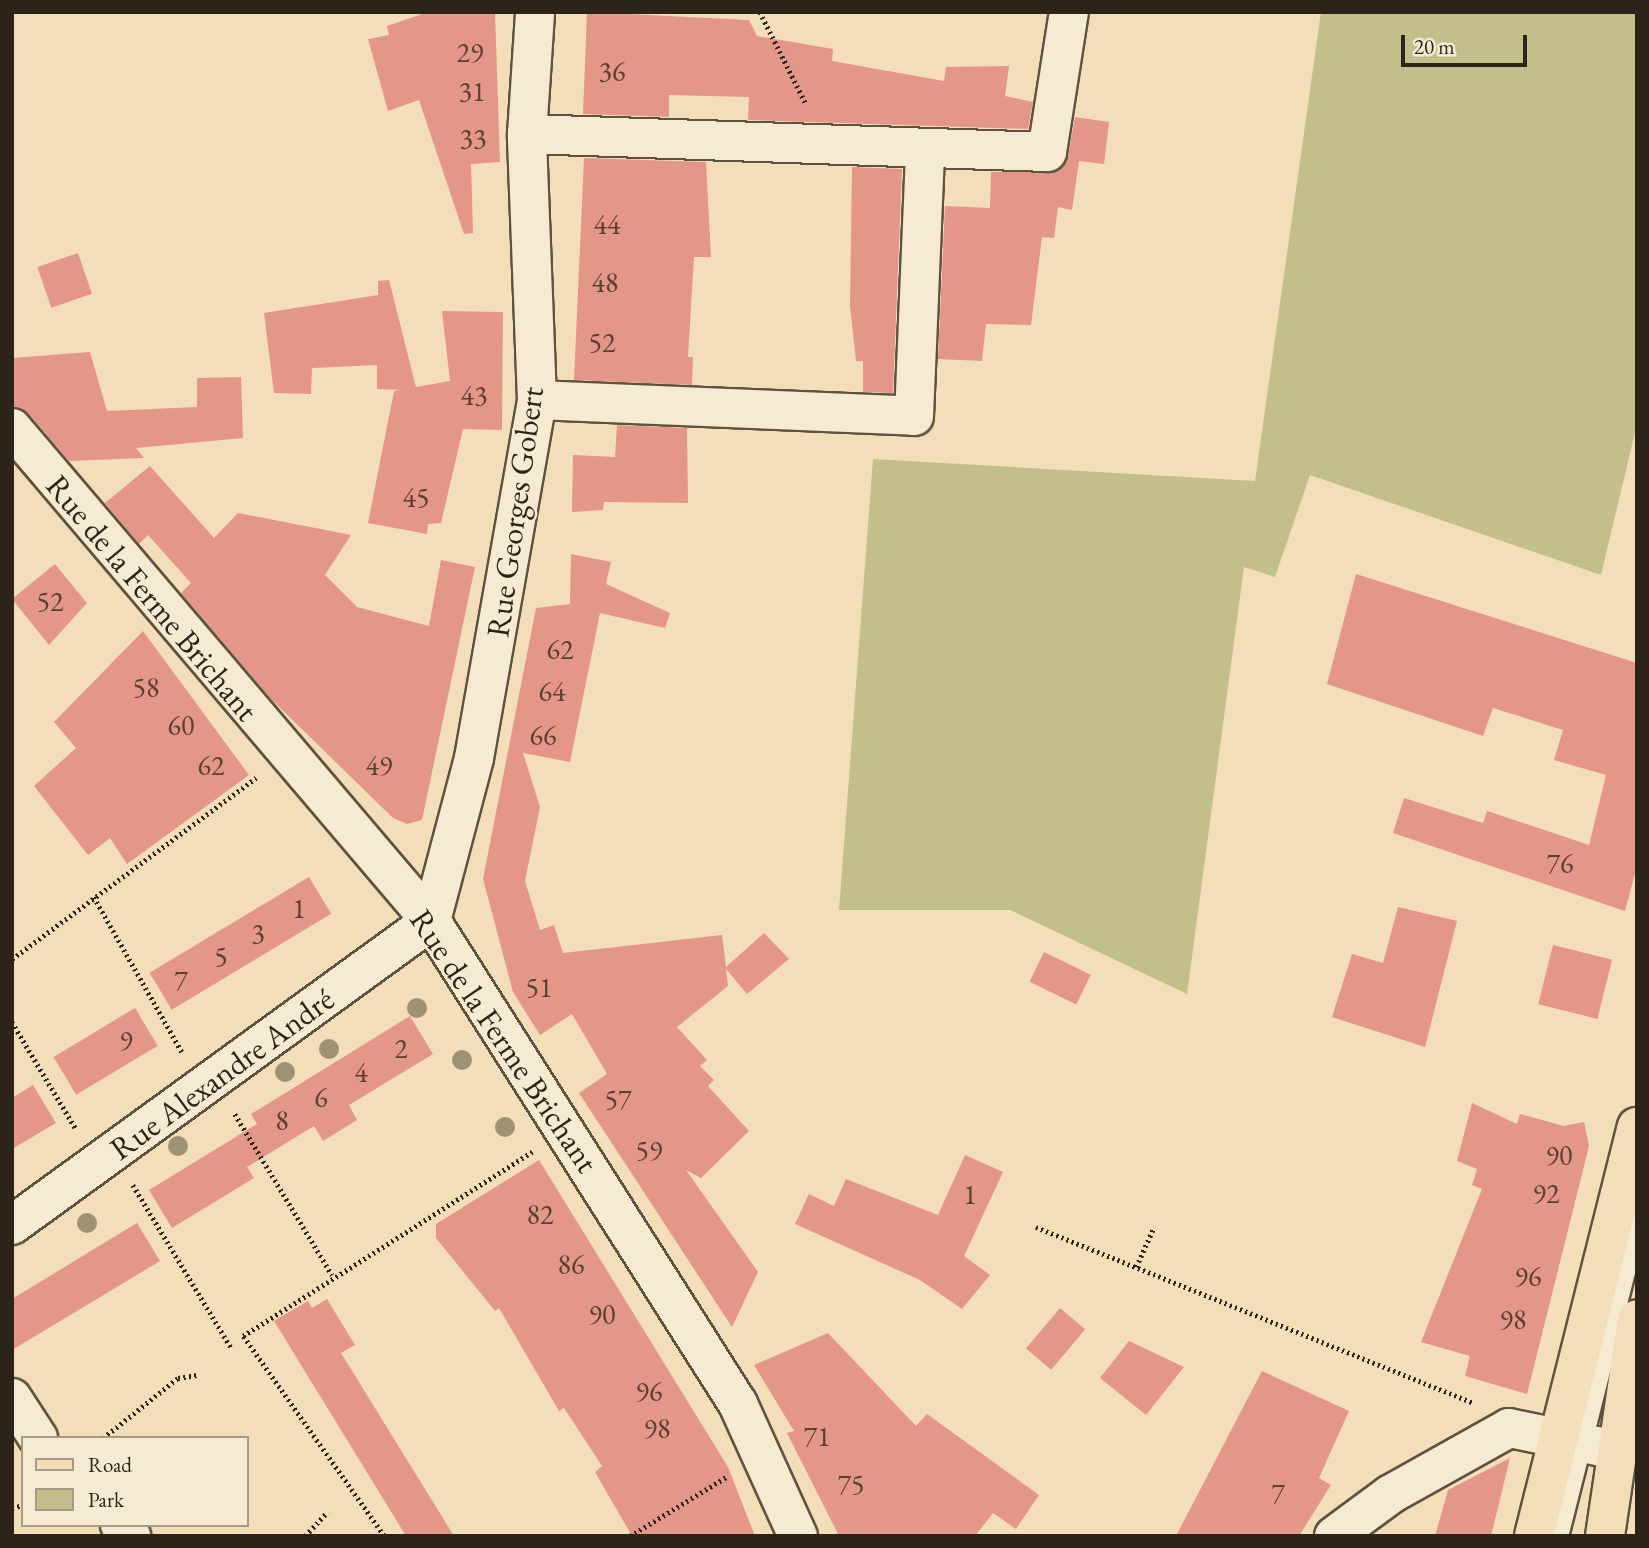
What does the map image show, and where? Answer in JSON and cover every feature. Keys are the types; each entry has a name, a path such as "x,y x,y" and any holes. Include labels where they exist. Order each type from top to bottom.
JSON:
{"main road":[{"path":"1534,1536 1569,1438 1637,1127"},
{"path":"1605,1536 1637,1319"}],"street":[{"name":"Rue Georges Gobert","path":"431,921 474,758 537,400 527,134 535,12"},
{"path":"527,134 1047,152 1069,12"},
{"path":"537,400 914,416 925,148"},
{"name":"Rue de la Ferme Brichant","path":"12,428 286,757 431,921 738,1404 798,1536"},
{"name":"Rue Alexandre André","path":"12,1225 431,921"},
{"path":"12,1398 37,1436"},
{"path":"1334,1536 1391,1494 1509,1428 1569,1438 1616,1450"}],"lane":[{"path":"1556,1536 1569,1438 1637,1217"}],"path":[{"path":"760,12 805,102 814,144"},
{"path":"12,960 286,757"},
{"path":"94,897 208,1083 332,1275"},
{"path":"12,1022 232,1349"},
{"path":"384,1536 243,1336 332,1275 565,1131"},
{"path":"1036,1227 1493,1410 1509,1428"},
{"path":"1136,1267 1154,1227"},
{"path":"105,1436 177,1378 197,1375"},
{"path":"630,1536 763,1455"},
{"path":"305,1536 327,1512"}],"green space":[{"path":"1321,12 1637,12 1637,424 1601,575 1310,475 1275,577 1244,567 1187,994 1010,910 839,910 873,459 1255,481"}],"building":[{"path":"428,12 495,12 500,162 471,164 473,233 464,234 419,100 388,111 368,39 389,35 387,26"},
{"path":"587,12 749,20 757,36 833,49 832,61 944,81 946,67 1009,66 1005,96 1033,102 1028,129 748,120 749,97 669,95 669,117 583,114"},
{"path":"1075,117 1109,122 1104,164 1079,161 1072,210 1058,207 1054,238 1042,237 1031,325 986,324 982,361 938,359 945,206 990,208 991,172 1057,171 1068,156"},
{"path":"584,158 706,162 711,257 694,257 688,357 693,357 692,385 574,380"},
{"path":"852,167 902,169 893,393 863,392 863,361 856,361 850,306"},
{"path":"78,253 92,294 51,308 37,267"},
{"path":"389,280 416,387 450,381 442,311 503,312 502,430 463,429 441,523 428,524 427,534 368,523 394,391 403,390 377,389 377,365 312,368 311,394 274,393 264,313 378,295 378,281"},
{"path":"90,352 107,411 197,407 197,378 241,377 243,438 136,448 144,458 69,461 29,414 12,407 12,358"},
{"path":"617,425 687,428 688,503 604,502 603,510 572,512 573,455 615,457"},
{"path":"150,466 214,538 238,513 351,535 325,575 357,607 429,626 441,560 475,567 422,820 407,824 393,818 271,699 181,593 191,583 148,535 139,544 105,503"},
{"path":"571,554 611,562 606,584 670,613 665,628 600,613 570,762 523,753 540,807 525,881 540,930 554,925 563,953 722,935 726,967 764,933 789,959 747,994 726,969 728,986 677,1027 707,1060 700,1066 714,1080 708,1086 749,1131 701,1178 686,1170 758,1272 732,1327 579,1093 607,1074 572,1014 540,1035 513,992 483,879 536,608 570,604"},
{"path":"55,564 87,603 49,645 12,599"},
{"path":"1356,574 1637,663 1637,866 1625,911 1393,833 1404,798 1483,823 1487,811 1589,845 1606,775 1554,760 1563,730 1493,708 1483,736 1327,684"},
{"path":"143,631 249,775 127,864 110,838 88,855 34,786 76,748 54,722"},
{"path":"309,877 331,914 172,1010 150,973"},
{"path":"1398,907 1457,921 1425,1047 1332,1017 1352,954 1383,963"},
{"path":"1553,945 1612,960 1597,1019 1538,1004"},
{"path":"1044,952 1091,975 1076,1004 1030,982"},
{"path":"135,1008 158,1046 76,1095 54,1057"},
{"path":"410,1016 433,1054 349,1105 357,1120 323,1141 314,1126 247,1167 254,1178 172,1228 149,1190 257,1124 251,1114"},
{"path":"33,1085 56,1123 12,1149 12,1098"},
{"path":"1472,1103 1517,1124 1520,1114 1564,1126 1584,1122 1589,1146 1527,1394 1465,1376 1470,1356 1421,1342 1482,1189 1472,1185 1477,1169 1457,1161"},
{"path":"965,1155 1003,1172 964,1256 990,1275 962,1309 920,1280 795,1224 809,1194 834,1206 846,1179 938,1215"},
{"path":"539,1160 728,1467 755,1536 632,1536 595,1472 602,1466 564,1408 559,1411 499,1308 495,1311 436,1238 436,1224"},
{"path":"137,1223 160,1261 12,1350 12,1299"},
{"path":"327,1299 355,1345 341,1353 454,1536 406,1536 274,1321 308,1301 312,1308"},
{"path":"1060,1308 1085,1329 1051,1370 1026,1349"},
{"path":"828,1333 916,1426 927,1414 1039,1495 1016,1529 993,1513 975,1536 839,1536 787,1433 794,1431 754,1365"},
{"path":"1129,1341 1184,1367 1146,1415 1100,1378"},
{"path":"1262,1371 1349,1411 1319,1478 1331,1485 1299,1536 1176,1536"},
{"path":"1510,1458 1491,1536 1435,1536 1448,1490"}]}
